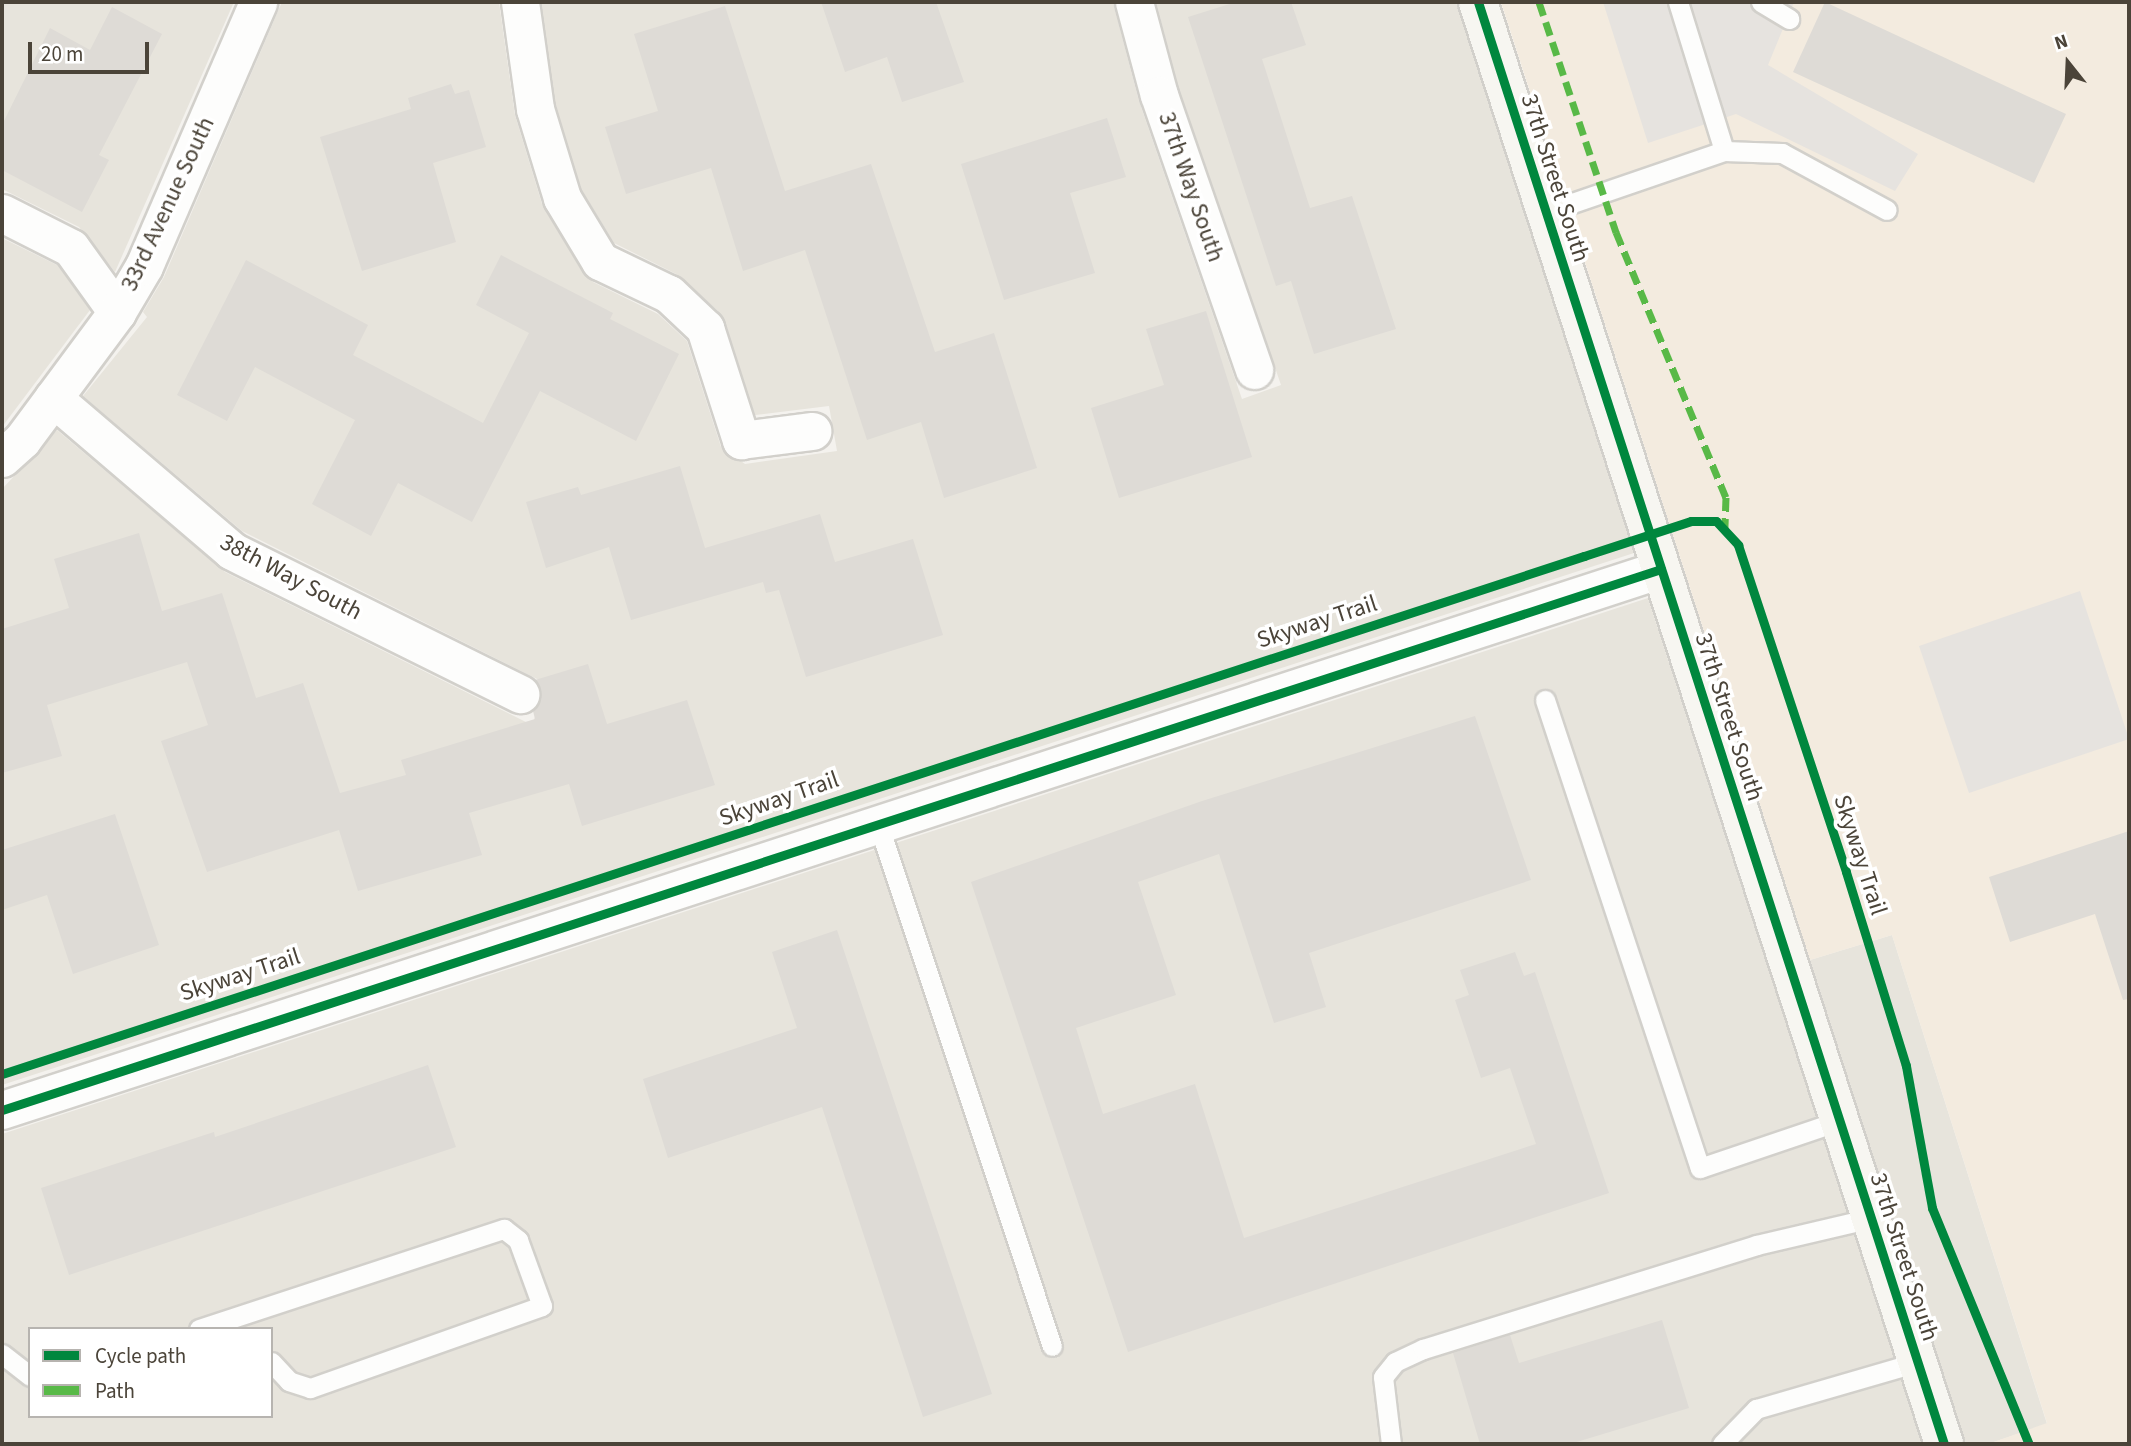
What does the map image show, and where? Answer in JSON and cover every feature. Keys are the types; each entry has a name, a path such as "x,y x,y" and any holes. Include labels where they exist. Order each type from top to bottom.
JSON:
{"street":[{"name":"33rd Avenue South","path":"2,458 53,398 117,312 144,266 258,2"},
{"path":"520,2 534,108 562,198 600,261 669,294 705,328 741,440 812,431"},
{"name":"37th Way South","path":"1134,2 1159,96 1254,370"},
{"name":"37th Street South","path":"1478,2 1944,1444"},
{"path":"2,213 71,248 117,312"},
{"name":"38th Way South","path":"53,398 232,551 520,694"},
{"path":"2,1110 1661,569"}],"lane":[{"path":"1678,2 1724,151"},
{"path":"1761,2 1789,19"},
{"path":"1546,212 1724,151 1782,153 1887,210"},
{"path":"1545,701 1700,1168 1839,1121"},
{"path":"878,823 1052,1346"},
{"path":"1391,1444 1383,1377 1395,1362 1423,1349 1756,1245 1871,1218"},
{"path":"213,1327 235,1324 504,1229 519,1240 542,1306 310,1388 289,1381 273,1364"},
{"path":"2,1354 28,1374"},
{"path":"1722,1444 1731,1429 1756,1409 1918,1362"}],"shaded area":[{"path":"2,2 234,2 115,272 79,227 2,189"},
{"path":"282,2 499,2 515,115 542,204 593,282 658,314 687,341 721,447 745,464 837,451 829,406 755,415 718,311 676,274 614,243 581,189 555,105 541,2 1113,2 1139,101 1242,399 1281,385 1179,90 1156,2 1456,2 1634,553 2,1085 2,489 57,430 225,572 532,725 547,684 242,531 83,396 147,317 143,312 164,277"},
{"path":"1501,2 2129,2 2129,1444 1988,1444 2047,1423 1892,935 1810,960"},
{"path":"1603,2 1794,2 1768,65 1918,154 1895,191 1736,114 1648,143"},
{"path":"2,238 59,266 90,310 2,427"},
{"path":"2080,591 2129,739 1969,793 1919,646"},
{"path":"1648,598 1923,1444 2,1444 2,1134"},
{"path":"1892,935 2047,1424 1988,1444 1966,1444 1810,960"}],"building":[{"path":"821,2 936,2 964,82 902,102 887,57 845,72"},
{"path":"1236,2 1291,2 1306,45 1262,59 1310,208 1352,196 1396,329 1314,354 1291,281 1276,286 1188,17"},
{"path":"1825,2 2066,114 2034,183 1793,72"},
{"path":"725,6 785,191 871,164 935,352 994,333 1037,468 944,498 921,422 867,440 805,250 743,271 711,168 626,194 605,127 658,111 634,34"},
{"path":"112,7 162,34 99,155 109,160 82,212 2,170 2,125 50,28 90,50"},
{"path":"451,84 455,94 469,90 486,147 433,163 456,242 362,271 320,137 411,109 408,98"},
{"path":"1107,118 1126,177 1070,193 1095,273 1004,300 961,164"},
{"path":"501,255 613,313 610,319 679,354 636,441 540,391 472,522 398,483 371,536 312,504 355,420 255,367 227,421 177,395 246,260 368,325 353,355 483,423 529,333 476,305"},
{"path":"1206,311 1252,457 1119,498 1091,408 1164,385 1146,329"},
{"path":"680,466 705,548 820,514 835,562 913,539 943,635 806,677 779,590 766,593 763,582 631,620 609,547 546,568 526,502 578,487 581,495"},
{"path":"139,533 162,611 222,593 256,698 303,683 340,793 406,775 401,760 535,719 533,711 541,693 535,680 588,664 607,724 687,700 715,785 582,826 569,784 469,813 482,855 358,891 339,830 207,872 161,741 208,725 187,662 47,705 62,756 2,773 2,629 69,608 54,559"},
{"path":"1475,716 1531,880 1309,953 1326,1007 1274,1023 1219,854 1138,882 1176,995 1076,1028 1103,1114 1195,1084 1244,1238 1536,1144 1510,1068 1481,1078 1455,1000 1469,995 1460,970 1515,952 1524,976 1535,972 1609,1193 1128,1352 971,882 1202,801"},
{"path":"115,814 159,945 73,974 47,895 2,910 2,850"},
{"path":"2129,831 2129,999 2123,1000 2095,914 2010,942 1989,877"},
{"path":"837,930 992,1394 923,1417 822,1107 668,1158 643,1079 797,1028 772,952"},
{"path":"428,1065 456,1147 69,1275 41,1188 214,1132 215,1137"},
{"path":"1662,1320 1689,1408 1570,1444 1480,1444 1453,1353 1510,1335 1519,1363"}],"marked path":[{"path":"1539,2 1616,232 1726,497 1725,530"}],"cycle path":[{"path":"1478,2 1944,1444"},
{"name":"Skyway Trail","path":"2,1074 1691,521 1716,521 1738,545 1846,872 1906,1066 1932,1208 2029,1444"},
{"path":"2,1110 1661,569"}]}
